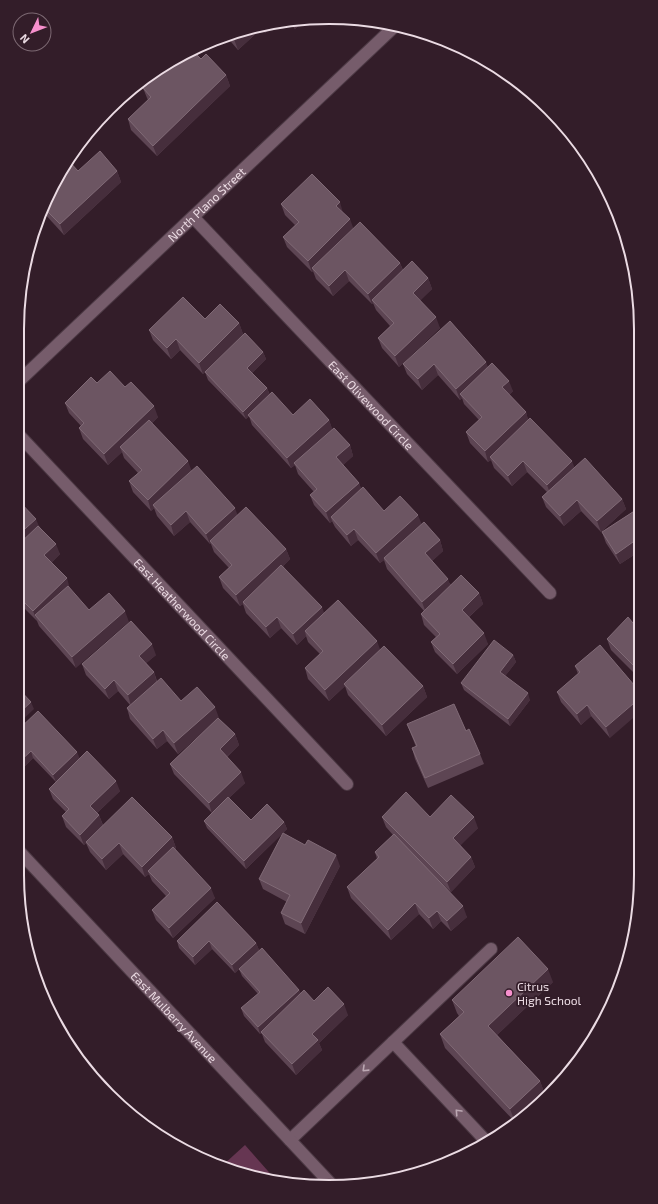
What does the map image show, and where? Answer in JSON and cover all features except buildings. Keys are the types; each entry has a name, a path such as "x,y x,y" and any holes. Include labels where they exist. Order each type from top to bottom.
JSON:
{"street":[{"name":"North Plano Street","path":"24,376 390,30"},
{"name":"East Olivewood Circle","path":"193,217 550,592"},
{"name":"East Heatherwood Circle","path":"24,440 346,784"},
{"name":"East Mulberry Avenue","path":"24,856 327,1180"},
{"path":"290,1140 491,949"},
{"path":"393,1042 483,1138"}],"shaded area":[{"path":"245,1145 271,1174 250,1170 226,1162"}],"place":[{"name":"Citrus High School","path":"509,993"}]}
